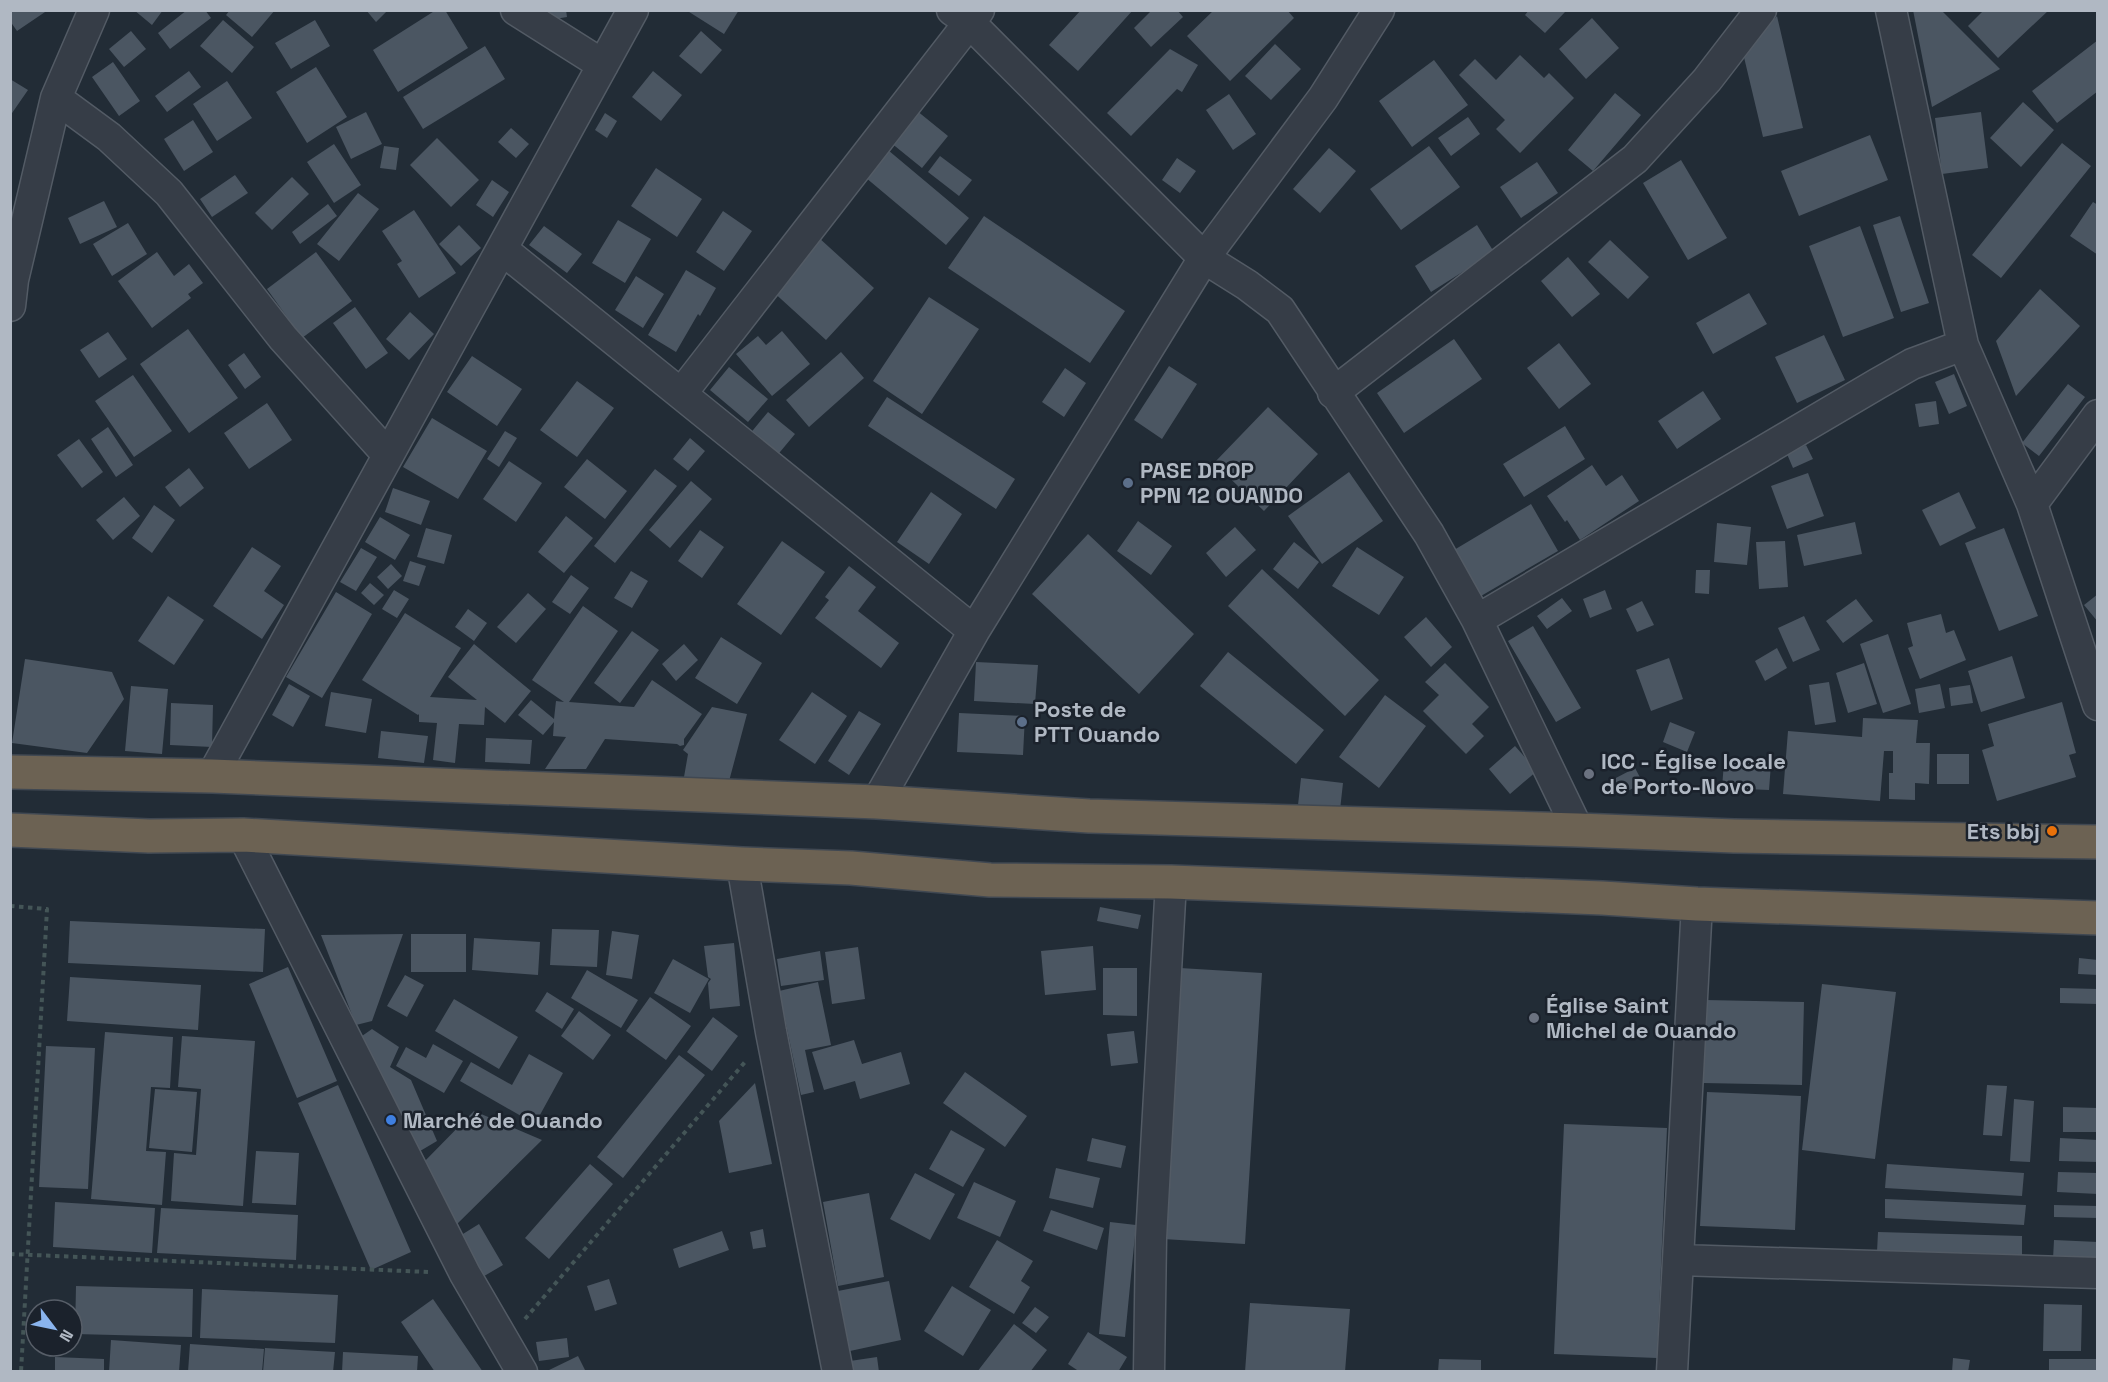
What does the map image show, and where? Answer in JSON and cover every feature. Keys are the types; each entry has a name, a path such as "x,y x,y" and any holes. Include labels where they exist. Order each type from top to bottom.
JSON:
{"highway":[{"path":"10,772 212,776 877,802 1089,816 1734,836 2097,842"},
{"path":"10,830 149,836 243,835 742,864 851,868 990,880 1171,882 2097,918"}],"street":[{"path":"10,306 56,99 94,10"},
{"path":"516,10 603,65"},
{"path":"212,776 633,10"},
{"path":"877,802 974,631 1204,258 1323,98 1379,10"},
{"path":"1334,393 1635,159 1707,80 1761,10"},
{"path":"1891,10 1963,345 2032,504 2097,705"},
{"path":"681,394 967,14 1204,258 1247,285 1280,310 1429,534 1477,620 1578,830"},
{"path":"56,99 109,137 169,194 283,338 388,455"},
{"path":"502,250 974,631"},
{"path":"1477,620 1912,364 1963,345"},
{"path":"2032,504 2097,414"},
{"path":"243,835 465,1274 522,1371"},
{"path":"742,864 771,1032 838,1371"},
{"path":"1149,1371 1151,1238 1171,882"},
{"path":"1672,1371 1697,904"},
{"path":"1679,1260 2097,1272"}],"path":[{"path":"10,906 47,909 21,1371"},
{"path":"505,1343 771,1032"},
{"path":"10,1254 465,1274"}],"building":[{"path":"10,10 48,10 17,31 10,21"},
{"path":"134,10 163,10 152,25"},
{"path":"187,10 205,10 211,18 170,49 158,33"},
{"path":"230,10 275,10 252,37 226,15"},
{"path":"366,10 388,10 376,22"},
{"path":"436,10 445,10 468,48 398,92 373,50"},
{"path":"542,10 566,10 567,17 543,21"},
{"path":"686,10 739,10 724,34"},
{"path":"1081,10 1133,10 1078,71 1049,45"},
{"path":"1152,10 1177,10 1183,17 1151,47 1134,28"},
{"path":"1214,10 1287,10 1294,18 1230,81 1187,36"},
{"path":"1529,10 1563,10 1565,12 1545,33 1525,15"},
{"path":"1913,10 1941,10 2000,69 1932,107"},
{"path":"1984,10 2049,10 1998,58 1968,26"},
{"path":"1777,16 1803,128 1763,137 1743,53"},
{"path":"1592,18 1619,48 1586,79 1559,49"},
{"path":"223,20 254,47 232,73 200,46"},
{"path":"315,20 330,46 291,69 275,43"},
{"path":"131,31 146,49 124,67 109,49"},
{"path":"701,31 722,50 701,74 679,56"},
{"path":"2098,40 2098,91 2057,123 2032,91"},
{"path":"1275,44 1301,69 1271,100 1245,76"},
{"path":"485,46 505,79 423,129 403,97"},
{"path":"1170,49 1198,65 1182,92 1177,89 1131,136 1107,113"},
{"path":"1520,55 1544,78 1549,73 1574,98 1520,153 1496,129 1505,120 1459,75 1475,59 1496,80"},
{"path":"1434,60 1468,105 1412,147 1379,101"},
{"path":"113,62 140,101 119,116 92,77"},
{"path":"316,67 347,117 307,143 276,92"},
{"path":"189,71 201,87 167,112 155,96"},
{"path":"653,71 682,95 661,121 632,97"},
{"path":"10,79 28,90 10,116"},
{"path":"227,81 252,118 217,141 193,104"},
{"path":"1615,93 1641,115 1593,171 1568,150"},
{"path":"1229,94 1256,134 1233,150 1206,110"},
{"path":"2023,102 2054,130 2021,167 1990,138"},
{"path":"911,106 948,136 922,168 885,138"},
{"path":"366,112 382,144 351,159 336,127"},
{"path":"1981,112 1988,168 1942,174 1935,118"},
{"path":"605,113 617,121 607,138 595,130"},
{"path":"1468,117 1480,134 1451,156 1438,138"},
{"path":"193,120 213,152 184,171 164,139"},
{"path":"511,128 529,144 516,158 498,142"},
{"path":"1870,135 1888,180 1799,216 1781,171"},
{"path":"437,138 479,180 451,207 410,165"},
{"path":"2062,143 2091,166 2001,278 1972,255"},
{"path":"334,144 361,185 334,203 307,162"},
{"path":"882,145 969,218 946,245 859,172"},
{"path":"384,146 399,148 396,170 380,168"},
{"path":"1429,146 1460,187 1401,230 1370,189"},
{"path":"1329,148 1356,171 1320,213 1293,189"},
{"path":"940,156 972,180 959,196 928,172"},
{"path":"1177,158 1196,171 1180,193 1162,180"},
{"path":"1681,160 1727,238 1688,260 1643,183"},
{"path":"1537,162 1558,193 1521,218 1500,187"},
{"path":"656,168 702,199 677,237 631,206"},
{"path":"235,175 248,193 212,217 200,199"},
{"path":"292,177 309,194 272,230 255,213"},
{"path":"492,180 509,192 493,217 476,205"},
{"path":"358,193 379,209 339,261 317,244"},
{"path":"104,201 117,227 80,244 68,218"},
{"path":"2093,202 2098,205 2098,255 2070,236"},
{"path":"328,204 337,216 300,244 292,232"},
{"path":"414,210 456,273 419,298 397,264 402,261 382,231"},
{"path":"723,211 752,231 724,271 696,252"},
{"path":"984,216 1125,311 1090,363 948,268"},
{"path":"1900,216 1929,303 1901,312 1873,225"},
{"path":"618,220 651,239 625,283 592,263"},
{"path":"128,223 147,254 112,276 93,244"},
{"path":"459,225 481,248 461,266 439,244"},
{"path":"1477,225 1494,252 1431,292 1415,266"},
{"path":"544,226 582,254 567,273 529,245"},
{"path":"1860,226 1894,318 1843,337 1809,246"},
{"path":"818,237 874,288 826,340 770,289"},
{"path":"1610,240 1649,277 1628,299 1588,262"},
{"path":"157,252 174,276 189,264 203,283 188,294 191,298 152,328 118,281"},
{"path":"316,252 352,301 302,338 267,289"},
{"path":"1568,257 1600,294 1572,317 1541,281"},
{"path":"686,270 716,288 676,352 648,335"},
{"path":"636,276 664,294 643,328 615,310"},
{"path":"2040,289 2080,326 2016,396 1996,341"},
{"path":"1749,293 1767,324 1713,354 1696,323"},
{"path":"929,297 979,329 922,414 873,381"},
{"path":"355,307 388,353 366,369 333,323"},
{"path":"410,312 434,334 409,360 386,339"},
{"path":"188,329 238,398 189,433 140,364"},
{"path":"782,331 810,364 772,396 736,354 758,336 766,345"},
{"path":"108,332 127,359 99,378 80,350"},
{"path":"1824,335 1845,380 1797,403 1775,357"},
{"path":"1454,339 1482,379 1404,433 1377,393"},
{"path":"1559,343 1591,384 1559,409 1527,368"},
{"path":"841,352 864,378 809,427 786,400"},
{"path":"244,353 261,377 245,389 228,365"},
{"path":"472,356 522,389 497,426 447,392"},
{"path":"1169,366 1197,384 1162,439 1134,420"},
{"path":"729,367 768,399 748,422 710,390"},
{"path":"1065,368 1086,383 1064,417 1042,402"},
{"path":"1954,374 1967,406 1949,414 1935,382"},
{"path":"133,375 172,431 134,457 95,401"},
{"path":"577,381 614,408 577,457 540,430"},
{"path":"2068,384 2085,397 2039,456 2022,443"},
{"path":"1703,391 1721,419 1677,449 1658,421"},
{"path":"887,397 1015,479 996,509 868,426"},
{"path":"1936,401 1939,424 1919,427 1915,404"},
{"path":"267,403 292,440 249,469 224,433"},
{"path":"1268,407 1318,454 1264,511 1214,463"},
{"path":"768,412 795,434 770,464 744,441"},
{"path":"432,418 487,451 458,499 403,467"},
{"path":"1565,426 1585,459 1524,497 1503,464"},
{"path":"108,427 133,465 116,477 91,439"},
{"path":"505,431 517,438 499,467 487,459"},
{"path":"690,438 705,451 688,471 673,459"},
{"path":"79,439 103,472 82,488 57,455"},
{"path":"1806,445 1813,459 1793,468 1787,454"},
{"path":"587,459 627,491 605,519 564,487"},
{"path":"509,461 542,483 516,522 483,499"},
{"path":"1592,465 1606,486 1622,475 1639,501 1580,540 1547,496"},
{"path":"189,468 204,488 180,507 165,487"},
{"path":"655,469 677,486 615,563 594,546"},
{"path":"1349,472 1383,521 1322,564 1288,516"},
{"path":"1808,473 1824,516 1787,529 1771,486"},
{"path":"691,481 712,499 670,548 649,530"},
{"path":"393,488 430,501 421,525 385,512"},
{"path":"931,492 962,514 929,564 897,542"},
{"path":"1959,492 1976,528 1940,546 1922,510"},
{"path":"124,497 140,516 113,540 96,520"},
{"path":"1531,504 1558,551 1481,596 1454,550"},
{"path":"154,505 175,520 152,553 132,538"},
{"path":"566,516 593,538 564,573 538,552"},
{"path":"380,517 410,535 395,560 365,542"},
{"path":"1138,521 1172,546 1151,575 1117,551"},
{"path":"1855,522 1862,554 1804,566 1797,535"},
{"path":"1717,523 1751,527 1747,565 1714,562"},
{"path":"1235,527 1256,550 1226,577 1206,553"},
{"path":"426,528 452,535 444,564 417,557"},
{"path":"2004,528 2038,616 1999,631 1965,543"},
{"path":"700,530 724,547 702,578 678,561"},
{"path":"1088,534 1194,634 1139,694 1032,594"},
{"path":"782,541 825,572 781,635 737,604"},
{"path":"1785,541 1788,587 1759,589 1756,542"},
{"path":"1294,542 1319,562 1298,589 1273,569"},
{"path":"252,547 281,566 264,591 284,605 262,639 213,606"},
{"path":"1357,547 1404,577 1379,615 1332,586"},
{"path":"361,548 377,557 356,591 340,582"},
{"path":"410,561 426,566 419,586 403,581"},
{"path":"391,564 402,576 388,589 377,577"},
{"path":"849,566 876,587 858,611 899,643 881,668 815,618 829,600 825,597"},
{"path":"1262,569 1379,680 1345,716 1228,606"},
{"path":"1696,570 1710,570 1709,594 1695,593"},
{"path":"631,571 648,581 632,608 614,598"},
{"path":"571,575 589,588 570,614 552,602"},
{"path":"370,583 384,595 374,605 361,593"},
{"path":"394,590 409,599 397,618 382,609"},
{"path":"1605,590 1612,609 1590,618 1583,599"},
{"path":"336,592 372,614 322,698 286,677"},
{"path":"528,593 546,609 516,643 497,627"},
{"path":"2098,594 2098,622 2084,605"},
{"path":"168,596 204,620 174,665 138,641"},
{"path":"1562,598 1572,611 1547,629 1537,616"},
{"path":"1856,599 1873,621 1843,643 1826,621"},
{"path":"1642,601 1654,625 1637,632 1626,609"},
{"path":"583,606 618,631 569,702 634,707 652,680 702,714 684,739 684,745 605,739 586,769 545,769 566,737 553,736 554,722 543,735 518,715 531,700 554,719 556,701 564,702 532,680"},
{"path":"468,609 487,623 474,641 455,627"},
{"path":"405,613 461,648 430,697 477,700 448,677 474,644 531,691 505,723 485,707 484,725 459,724 455,763 433,760 437,723 419,722 419,714 362,680"},
{"path":"1941,614 1946,633 1954,630 1966,660 1920,679 1908,648 1913,646 1907,623"},
{"path":"1804,616 1820,650 1793,662 1778,628"},
{"path":"1426,617 1452,647 1431,667 1404,637"},
{"path":"1533,626 1581,708 1556,722 1508,641"},
{"path":"632,631 659,650 620,703 594,683"},
{"path":"1888,634 1911,704 1883,713 1860,644"},
{"path":"721,637 762,663 737,704 695,678"},
{"path":"684,644 698,660 676,681 662,664"},
{"path":"1777,648 1787,668 1765,681 1755,661"},
{"path":"1228,652 1324,730 1296,764 1200,686"},
{"path":"2012,656 2025,698 1981,712 1968,671"},
{"path":"1669,658 1683,699 1651,711 1636,670"},
{"path":"25,659 112,672 124,699 87,753 12,743"},
{"path":"976,662 1038,665 1035,704 974,701"},
{"path":"1445,663 1489,707 1472,724 1484,736 1466,754 1423,711 1439,695 1425,682"},
{"path":"1864,663 1877,704 1848,713 1836,673"},
{"path":"1829,682 1836,722 1815,725 1809,685"},
{"path":"289,684 310,696 293,727 272,715"},
{"path":"1940,684 1945,708 1919,713 1915,689"},
{"path":"1970,685 1973,703 1951,706 1949,688"},
{"path":"131,686 168,689 162,754 125,751"},
{"path":"331,692 372,699 366,733 325,726"},
{"path":"812,692 847,716 815,764 779,740"},
{"path":"1385,695 1426,726 1379,788 1339,757"},
{"path":"2062,702 2076,753 2069,755 2076,777 1997,801 1982,750 1994,746 1988,724"},
{"path":"171,703 213,705 212,747 170,745"},
{"path":"712,707 747,714 728,785 684,777 688,754 683,750"},
{"path":"859,711 881,724 849,775 828,761"},
{"path":"959,713 1025,716 1023,755 957,752"},
{"path":"1863,718 1918,720 1916,743 1930,743 1929,784 1915,783 1915,800 1889,799 1889,773 1893,773 1893,751 1884,751 1880,801 1783,794 1788,731 1862,737"},
{"path":"1670,722 1695,732 1687,752 1663,742"},
{"path":"381,731 428,736 424,763 378,758"},
{"path":"486,738 532,740 530,764 485,762"},
{"path":"1515,746 1537,771 1510,794 1489,769"},
{"path":"1937,754 1969,754 1969,784 1937,784"},
{"path":"1724,762 1771,764 1769,790 1722,788"},
{"path":"1635,768 1643,783 1620,795 1612,780"},
{"path":"1301,778 1343,783 1340,810 1298,805"},
{"path":"1100,907 1141,915 1138,929 1097,921"},
{"path":"70,921 265,929 263,972 68,963"},
{"path":"552,929 599,930 597,967 550,965"},
{"path":"612,931 639,935 632,979 606,975"},
{"path":"403,934 372,1021 356,1025 321,935"},
{"path":"411,934 466,934 466,972 411,972"},
{"path":"474,938 540,942 538,975 472,970"},
{"path":"734,943 740,1006 710,1009 708,983 711,979 708,977 704,946"},
{"path":"1093,946 1096,990 1045,995 1041,951"},
{"path":"858,947 865,999 832,1004 825,952"},
{"path":"820,951 824,980 781,986 777,959"},
{"path":"2079,958 2098,960 2098,975 2078,974"},
{"path":"673,959 709,979 690,1013 654,993"},
{"path":"288,967 337,1081 297,1098 249,984"},
{"path":"1103,968 1137,968 1137,1016 1103,1015"},
{"path":"1180,968 1262,973 1245,1244 1163,1239"},
{"path":"587,970 638,1000 621,1028 571,998"},
{"path":"405,975 424,985 407,1017 387,1006"},
{"path":"70,977 201,985 198,1030 67,1021"},
{"path":"818,982 831,1045 805,1050 814,1092 801,1095 779,991"},
{"path":"1822,984 1896,992 1875,1159 1802,1150"},
{"path":"2060,988 2098,989 2098,1004 2060,1003"},
{"path":"547,992 574,1009 562,1029 535,1011"},
{"path":"650,997 691,1026 666,1060 626,1031"},
{"path":"454,999 518,1037 499,1069 435,1031"},
{"path":"1705,1000 1804,1002 1802,1085 1703,1083"},
{"path":"579,1011 611,1035 593,1060 561,1036"},
{"path":"713,1017 738,1036 712,1071 687,1052"},
{"path":"372,1029 399,1047 390,1067 411,1080 437,1141 410,1157 352,1043"},
{"path":"1134,1031 1138,1063 1111,1066 1107,1034"},
{"path":"105,1032 173,1037 170,1088 151,1087 146,1151 166,1152 162,1205 91,1199"},
{"path":"182,1036 255,1041 243,1206 171,1201 174,1153 196,1155 201,1089 178,1087"},
{"path":"854,1040 862,1064 901,1052 910,1084 860,1099 855,1081 824,1090 812,1052"},
{"path":"433,1044 463,1061 444,1093 396,1066 406,1047 426,1058"},
{"path":"46,1046 95,1048 88,1189 39,1187"},
{"path":"529,1054 563,1073 535,1124 460,1081 471,1062 512,1085"},
{"path":"679,1055 705,1075 623,1178 597,1157"},
{"path":"965,1072 1027,1116 1005,1147 943,1103"},
{"path":"755,1083 772,1164 729,1173 719,1121"},
{"path":"338,1085 411,1252 371,1270 298,1103"},
{"path":"1987,1085 2007,1086 2002,1136 1983,1135"},
{"path":"155,1089 197,1092 192,1152 149,1148"},
{"path":"1707,1092 1801,1096 1795,1230 1700,1226"},
{"path":"2014,1099 2034,1101 2030,1162 2010,1161"},
{"path":"2063,1107 2098,1108 2098,1132 2063,1132"},
{"path":"474,1111 542,1140 455,1226 421,1165"},
{"path":"1564,1124 1667,1128 1657,1358 1554,1354"},
{"path":"951,1130 985,1149 963,1187 929,1169"},
{"path":"1092,1138 1126,1146 1121,1168 1087,1161"},
{"path":"2060,1138 2098,1140 2098,1162 2059,1161"},
{"path":"256,1151 299,1153 296,1205 252,1203"},
{"path":"590,1164 613,1184 549,1259 525,1238"},
{"path":"1887,1164 2024,1173 2022,1196 1885,1188"},
{"path":"1056,1168 1100,1178 1093,1208 1049,1198"},
{"path":"2058,1172 2098,1173 2098,1194 2057,1192"},
{"path":"915,1173 955,1194 930,1240 890,1219"},
{"path":"974,1182 1016,1201 1000,1237 957,1218"},
{"path":"869,1193 884,1277 838,1286 823,1202"},
{"path":"1885,1199 2026,1205 2024,1225 1885,1218"},
{"path":"55,1202 155,1208 152,1253 53,1247"},
{"path":"2054,1205 2098,1206 2098,1218 2054,1217"},
{"path":"161,1208 298,1215 296,1260 157,1253"},
{"path":"1051,1210 1104,1228 1097,1250 1043,1231"},
{"path":"1110,1222 1136,1225 1125,1337 1099,1334"},
{"path":"479,1224 503,1265 474,1282 450,1242"},
{"path":"763,1229 766,1247 753,1249 750,1232"},
{"path":"722,1231 729,1250 679,1268 673,1249"},
{"path":"1878,1232 2022,1236 2022,1256 1877,1252"},
{"path":"997,1240 1033,1261 1021,1281 1030,1287 1014,1314 969,1287"},
{"path":"2054,1240 2098,1242 2098,1261 2053,1259"},
{"path":"609,1279 617,1304 595,1311 587,1286"},
{"path":"889,1281 901,1340 850,1351 838,1291"},
{"path":"76,1286 193,1289 192,1337 84,1334 84,1298 76,1298"},
{"path":"952,1286 991,1310 963,1356 924,1331"},
{"path":"202,1289 338,1295 335,1343 200,1338"},
{"path":"433,1299 483,1372 435,1372 401,1322"},
{"path":"1250,1303 1350,1309 1345,1372 1245,1372"},
{"path":"2044,1304 2082,1305 2081,1351 2043,1351"},
{"path":"1035,1307 1049,1317 1036,1333 1022,1323"},
{"path":"1014,1324 1047,1350 1030,1372 977,1372"},
{"path":"1088,1332 1127,1357 1118,1372 1080,1372 1068,1364"},
{"path":"567,1338 569,1357 539,1361 536,1342"},
{"path":"111,1340 181,1345 179,1372 109,1372"},
{"path":"190,1344 264,1349 262,1372 188,1372"},
{"path":"265,1348 335,1352 333,1372 263,1372"},
{"path":"343,1352 418,1356 417,1372 342,1372"},
{"path":"578,1356 586,1372 545,1372"},
{"path":"877,1357 879,1372 851,1372 850,1361"},
{"path":"55,1358 104,1359 104,1372 55,1372"},
{"path":"1953,1358 1970,1360 1968,1372 1952,1372"},
{"path":"1439,1359 1481,1360 1481,1372 1438,1372"},
{"path":"2049,1359 2098,1359 2098,1372 2049,1372"}],"place":[{"name":"PASE DROP PPN 12 OUANDO","path":"1128,483"},
{"name":"Poste de PTT Ouando","path":"1022,722"},
{"name":"ICC - Église locale de Porto-Novo","path":"1589,774"},
{"name":"Ets bbj","path":"2052,831"},
{"name":"Église Saint Michel de Ouando","path":"1534,1018"},
{"name":"Marché de Ouando","path":"391,1120"}]}
